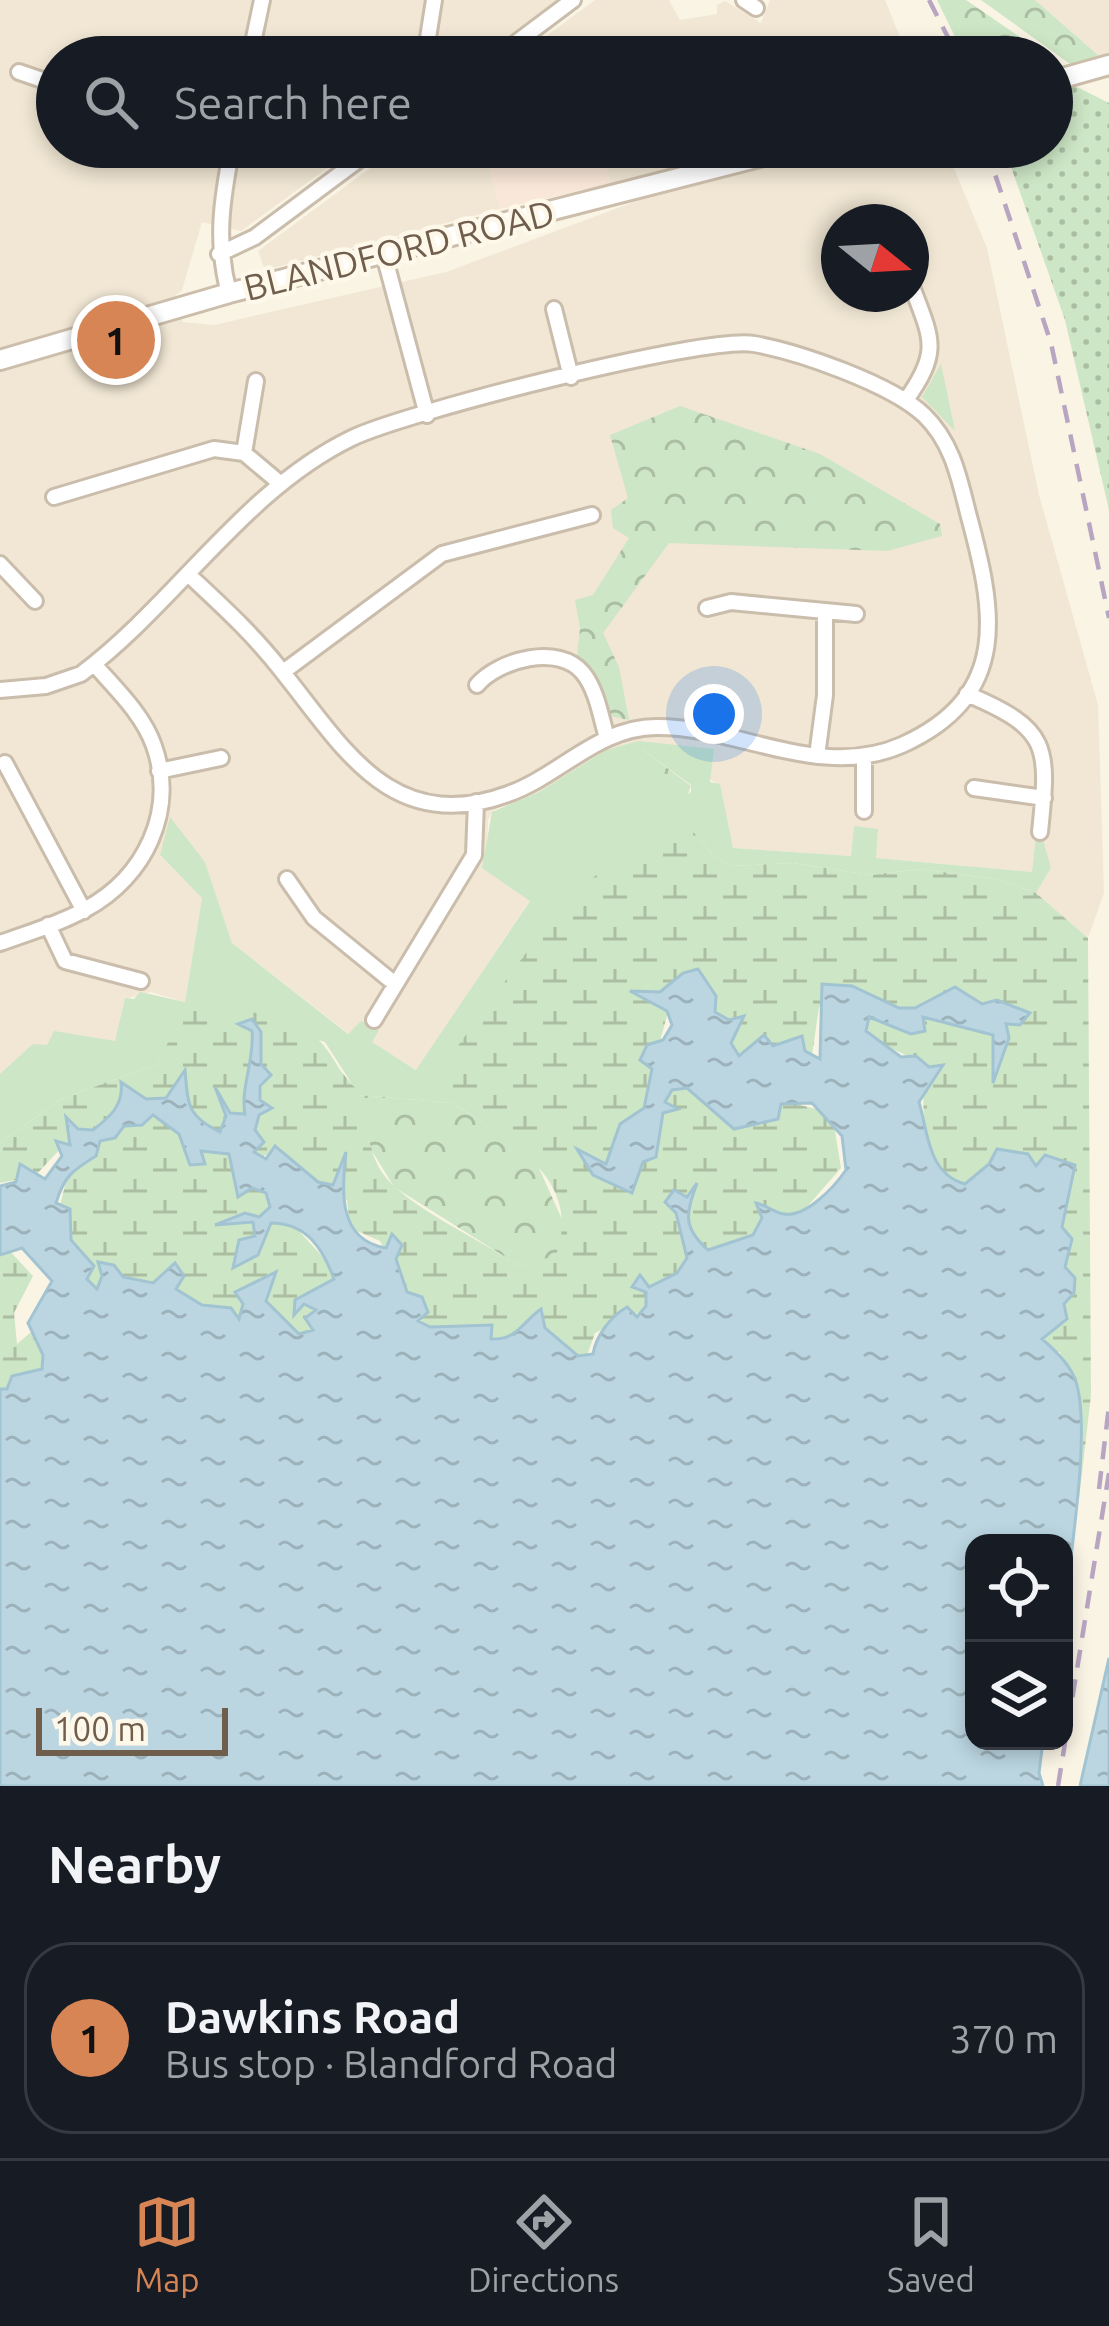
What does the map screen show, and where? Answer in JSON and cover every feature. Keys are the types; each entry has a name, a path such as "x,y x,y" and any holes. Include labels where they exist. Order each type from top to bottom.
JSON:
{"main road":[{"path":"1073,75 1109,65"},
{"name":"BLANDFORD ROAD","path":"0,360 229,293 718,168"}],"street":[{"path":"254,36 262,0"},
{"path":"428,36 434,0"},
{"path":"525,36 573,0"},
{"path":"19,72 36,78"},
{"path":"229,168 218,254 229,293"},
{"path":"218,254 255,237 348,168"},
{"path":"384,255 427,415"},
{"path":"554,309 571,377"},
{"path":"906,400 928,368 933,346 921,312"},
{"path":"0,690 46,686 94,664 281,484 357,435 571,377 695,347 740,342 778,350 906,400 934,425 952,455 989,595 989,646 967,694 919,736 864,757 817,756 646,727 607,738 521,788 476,802 414,796 367,775 334,743 283,672 190,576"},
{"path":"244,453 256,382"},
{"path":"54,497 214,448 244,453 281,484"},
{"path":"283,672 442,554 592,515"},
{"path":"0,564 25,597"},
{"path":"707,608 731,602 856,614"},
{"path":"817,756 825,695 825,611"},
{"path":"477,685 488,671 512,662 548,659 570,664 584,675 607,738"},
{"path":"0,944 84,911 128,877 148,848 158,818 159,771 141,722 94,664"},
{"path":"967,694 1029,727 1042,755 1040,832"},
{"path":"864,757 864,811"},
{"path":"159,771 221,758"},
{"path":"5,763 84,911"},
{"path":"974,788 1044,798"},
{"path":"374,1020 474,855 476,802"},
{"path":"287,879 314,918 395,984"},
{"path":"48,926 65,962 141,981"}],"shaded area":[{"path":"0,0 557,0 508,36 36,36 36,168 327,168 241,231 202,222 182,290 174,297 183,322 214,325 446,272 658,193 764,168 954,168 987,248 1039,495 1098,705 1104,893 1088,938 1036,893 1051,868 1036,837 1032,872 876,858 854,827 851,856 733,848 720,785 638,741 606,750 539,792 494,810 488,820 487,852 530,900 417,1070 371,1042 378,1031 349,1034 232,943 205,862 160,856 202,897 185,1002 151,992 125,999 115,1041 47,1045 0,1074"},
{"path":"595,0 669,0 680,20 717,14 717,5 725,1 761,23 770,0 885,0 900,36 546,36"},
{"path":"1035,0 1109,0 1109,53 1099,56"},
{"path":"371,168 490,168 500,209 265,270 258,251"},
{"path":"490,168 607,168 610,184 500,209"},
{"path":"607,168 674,168 610,184"}],"green space":[{"path":"937,0 966,0 1018,36 955,36"},
{"path":"981,0 1035,0 1099,56 1073,63 1073,36 1031,36"},
{"path":"1073,85 1109,103 1109,510 1065,320 1011,168 1073,168"},
{"path":"941,364 955,431 922,397"},
{"path":"680,406 820,454 940,524 942,536 887,551 669,543 603,633 619,667 629,720 610,716 596,677 577,657 580,628 575,600 593,595 629,538 613,528 611,510 628,498 610,435"},
{"path":"638,741 714,749 710,782 720,784 733,848 851,856 854,826 878,829 876,858 1032,872 1036,836 1042,837 1051,868 1036,893 995,879 920,869 870,875 793,863 731,866 714,856 689,827 452,1054 452,1103 359,1095 325,1042 240,1015 186,1010 157,1064 61,1099 0,1143 0,1074 33,1044 47,1045 54,1031 115,1041 125,998 134,999 140,992 185,1002 202,898 160,855 170,817 205,862 232,943 348,1034 361,1021 379,1030 372,1042 416,1070 530,901 482,868 492,812 539,792 606,750","holes":["625,749 642,749 691,785 691,792 669,806"]},
{"path":"630,746 642,749 691,786 685,801 669,806 624,750"},
{"path":"689,827 714,856 731,866 793,863 870,875 920,869 995,879 1036,893 1088,938 1091,1395 1079,1499 1076,1425 1060,1352 1002,1346 924,1159 923,1063 875,1041 855,1016 819,1007 812,1055 770,1048 736,1056 666,988 667,1016 647,1087 679,1075 832,1113 841,1168 791,1225 682,1272 645,1310 595,1333 585,1361 542,1356 531,1318 507,1340 424,1325 380,1241 350,1228 347,1200 307,1173 264,1155 256,1185 362,1299 0,1666 0,1247 4,1245 33,1276 14,1313 17,1344 84,1287 60,1206 71,1160 62,1147 35,1176 0,1183 0,1143 61,1099 157,1064 185,1009 272,1015 307,1029 355,1088 373,1154 396,1188 521,1267 556,1255 562,1228 550,1182 516,1146 452,1103 452,1054 561,905 589,880 666,832"},
{"path":"359,1095 452,1103 533,1155 566,1228 556,1256 521,1267 394,1187 366,1141"}],"water":[{"path":"698,969 716,996 715,1012 729,1020 744,1016 731,1043 739,1056 764,1035 773,1046 802,1036 805,1051 820,1059 822,984 852,986 899,1008 915,1008 955,987 982,1004 997,1000 1030,1013 1020,1025 1006,1024 1009,1038 993,1083 993,1035 923,1017 925,1031 911,1034 869,1017 866,1031 901,1057 916,1056 929,1067 943,1065 919,1102 931,1151 953,1179 965,1184 989,1164 997,1149 1028,1154 1036,1166 1045,1155 1075,1165 1062,1227 1072,1239 1065,1267 1075,1278 1074,1293 1064,1304 1067,1319 1042,1339 1070,1370 1080,1405 1073,1534 965,1534 965,1750 1042,1750 1043,1786 0,1786 0,1389 7,1389 12,1376 42,1369 43,1355 28,1323 52,1281 22,1248 0,1255 0,1186 16,1182 20,1164 45,1179 62,1156 56,1141 70,1145 66,1117 78,1129 93,1130 118,1104 121,1082 146,1099 166,1098 185,1070 191,1108 220,1132 226,1116 215,1087 230,1113 245,1114 252,1031 238,1024 252,1019 261,1032 261,1064 271,1075 260,1086 260,1100 272,1108 259,1115 255,1130 264,1142 254,1152 266,1159 275,1146 318,1182 333,1185 346,1152 344,1197 351,1224 370,1243 386,1248 392,1234 402,1245 396,1259 407,1292 422,1297 428,1312 418,1321 430,1327 492,1325 491,1339 500,1339 513,1334 541,1309 545,1328 578,1356 593,1354 615,1316 627,1307 637,1317 646,1306 646,1292 632,1287 640,1275 649,1287 677,1273 687,1258 676,1213 665,1202 674,1190 687,1197 697,1183 690,1203 690,1227 708,1250 753,1235 762,1218 756,1203 793,1214 827,1192 846,1170 842,1136 812,1103 781,1104 778,1119 734,1129 687,1088 672,1090 665,1102 678,1109 663,1113 656,1157 643,1162 632,1193 593,1175 577,1149 606,1164 620,1124 644,1108 652,1069 640,1060 647,1045 663,1040 672,1025 667,1011 630,991 660,992 683,973","holes":["153,1115 179,1134 190,1165 205,1164 201,1151 229,1154 238,1197 252,1188 266,1193 270,1207 259,1217 245,1213 215,1225 253,1222 255,1236 239,1240 233,1268 258,1255 271,1223 304,1233 319,1248 334,1279 295,1300 294,1315 304,1304 316,1310 305,1318 313,1330 299,1334 266,1301 276,1272 235,1292 243,1304 239,1319 231,1308 202,1305 176,1289 184,1276 175,1263 153,1283 123,1277 114,1265 98,1262 102,1276 97,1289 87,1279 94,1266 71,1240 70,1209 56,1203 66,1180 96,1156 100,1141 115,1138 124,1126 142,1125"]},
{"path":"1109,1658 1109,1786 1080,1786"}],"railway":[{"path":"929,0 947,36"},
{"path":"993,168 1051,343 1109,618"},
{"path":"1099,1489 1109,1406"},
{"path":"1058,1786 1109,1473"}],"place":[{"name":"Dawkins Road","path":"116,340"}]}
